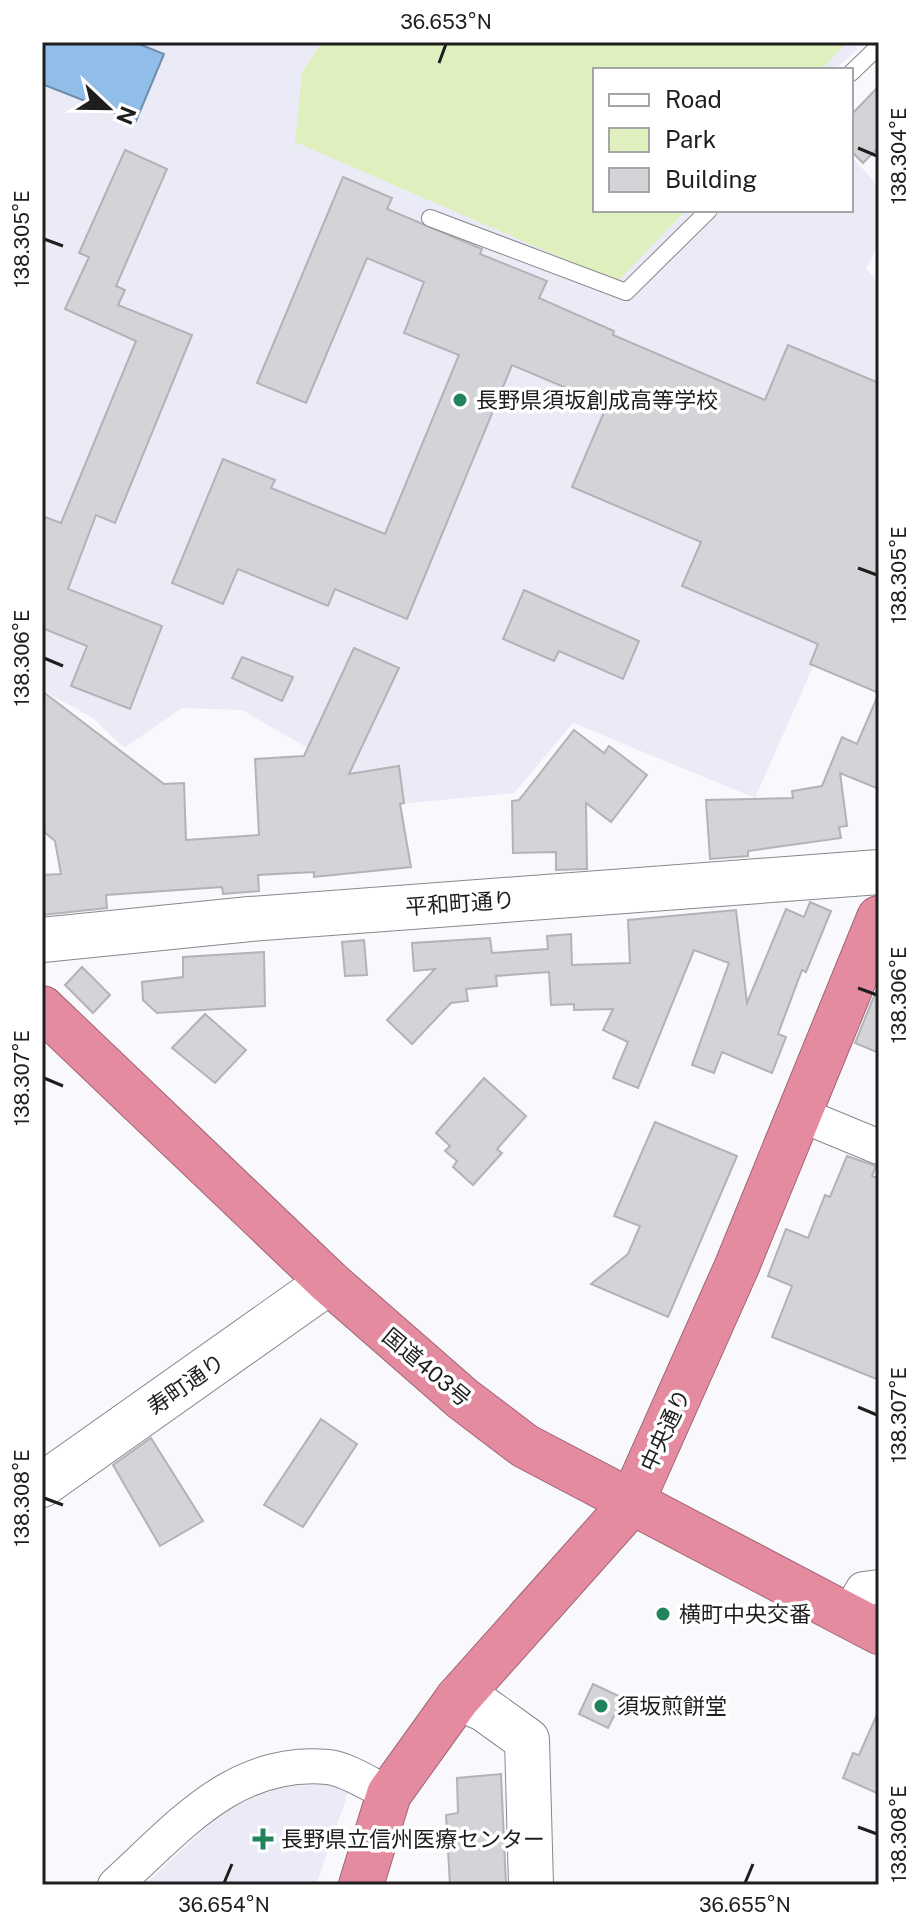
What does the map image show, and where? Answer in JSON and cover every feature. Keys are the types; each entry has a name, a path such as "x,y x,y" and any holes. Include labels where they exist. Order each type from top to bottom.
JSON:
{"highway":[{"name":"中央通り","path":"361,1885 389,1794 458,1698 631,1504 675,1410 879,918"},
{"name":"国道403号","path":"42,1008 329,1282 463,1399 525,1446 863,1624"}],"street":[{"name":"平和町通り","path":"42,940 250,919 879,872"},
{"path":"799,1114 879,1147"},
{"name":"寿町通り","path":"42,1485 329,1282"},
{"path":"863,1624 863,1589 879,1587"},
{"path":"458,1698 484,1709 527,1740 531,1885"},
{"path":"115,1885 210,1798 238,1781 269,1771 330,1767 389,1794"}],"lane":[{"path":"853,71 879,46"},
{"path":"430,218 626,292 707,212"}],"shaded area":[{"name":"長野県須坂創成高等学校","path":"42,42 850,42 858,49 836,68 593,68 593,212 853,212 853,158 879,187 879,243 866,269 879,283 879,517 755,798 573,723 514,793 356,808 353,774 242,710 182,708 124,748 93,718 42,690"},
{"name":"長野県立信州医療センター","path":"329,1778 349,1790 316,1885 144,1885 243,1793"}],"green space":[{"path":"322,42 840,42 844,45 823,68 593,68 593,212 684,212 617,282 295,142 302,72"}],"water":[{"path":"43,42 134,42 164,54 136,121 42,84"}],"building":[{"path":"879,86 879,147 863,163 853,153 853,113"},
{"path":"125,150 167,169 116,286 125,290 118,305 192,335 115,523 96,515 68,589 162,626 130,709 71,686 87,646 42,628 42,516 61,523 136,341 65,309 89,257 79,253"},
{"path":"343,177 392,198 387,209 482,249 480,254 547,281 539,298 614,331 613,335 765,400 788,345 879,383 879,693 810,664 818,644 682,586 701,542 572,487 607,405 512,365 407,619 335,589 328,606 238,569 223,604 172,583 223,459 275,480 271,488 385,534 459,355 404,333 424,282 367,258 306,403 257,383"},
{"path":"524,590 639,641 623,679 559,651 554,661 503,639"},
{"path":"354,648 399,668 349,774 399,766 404,803 400,804 411,867 314,877 314,872 258,875 259,891 223,894 222,887 106,895 107,908 42,915 42,875 61,874 55,841 42,830 42,691 164,784 184,783 186,840 259,835 255,759 304,756"},
{"path":"242,657 293,677 282,701 232,678"},
{"path":"879,693 879,789 840,773 847,826 839,827 841,838 748,851 748,856 710,859 706,800 793,798 792,791 822,786 842,737 857,744"},
{"path":"574,730 604,753 609,746 647,775 611,822 586,803 587,869 556,870 556,852 513,853 512,801 519,800"},
{"path":"810,902 831,911 806,972 802,970 778,1034 786,1037 772,1073 722,1052 714,1073 692,1065 729,963 694,950 638,1088 613,1078 628,1042 603,1030 613,1009 574,1010 574,1004 551,1005 549,972 496,976 497,986 466,989 468,1001 451,1003 412,1044 387,1020 435,969 414,971 412,943 490,938 492,953 548,949 547,936 571,934 572,965 630,963 628,920 736,910 747,1003 786,909 804,917"},
{"path":"364,940 367,975 345,976 342,942"},
{"path":"264,952 265,1006 157,1013 143,1000 142,982 183,977 183,957"},
{"path":"82,967 110,995 93,1013 65,985"},
{"path":"879,984 879,1053 855,1043"},
{"path":"205,1014 246,1050 215,1083 172,1048"},
{"path":"484,1078 526,1116 497,1149 502,1153 473,1185 453,1167 457,1161 445,1151 450,1146 436,1133"},
{"path":"655,1122 737,1156 668,1317 591,1284 628,1254 640,1226 614,1216"},
{"path":"847,1156 876,1166 872,1176 879,1179 879,1380 772,1337 792,1286 768,1276 786,1229 808,1238 825,1195 830,1197"},
{"path":"321,1419 357,1444 303,1527 264,1505"},
{"path":"151,1438 203,1521 160,1546 113,1465"},
{"name":"須坂煎餅堂","path":"593,1684 623,1698 608,1728 579,1714"},
{"path":"879,1710 879,1794 843,1778 853,1753 859,1755"},
{"path":"501,1774 506,1885 450,1885 446,1815 458,1813 457,1778"}],"place":[{"name":"長野県須坂創成高等学校","path":"460,400"},
{"name":"横町中央交番","path":"663,1614"},
{"name":"須坂煎餅堂","path":"601,1706"},
{"name":"長野県立信州医療センター","path":"263,1839"}]}
